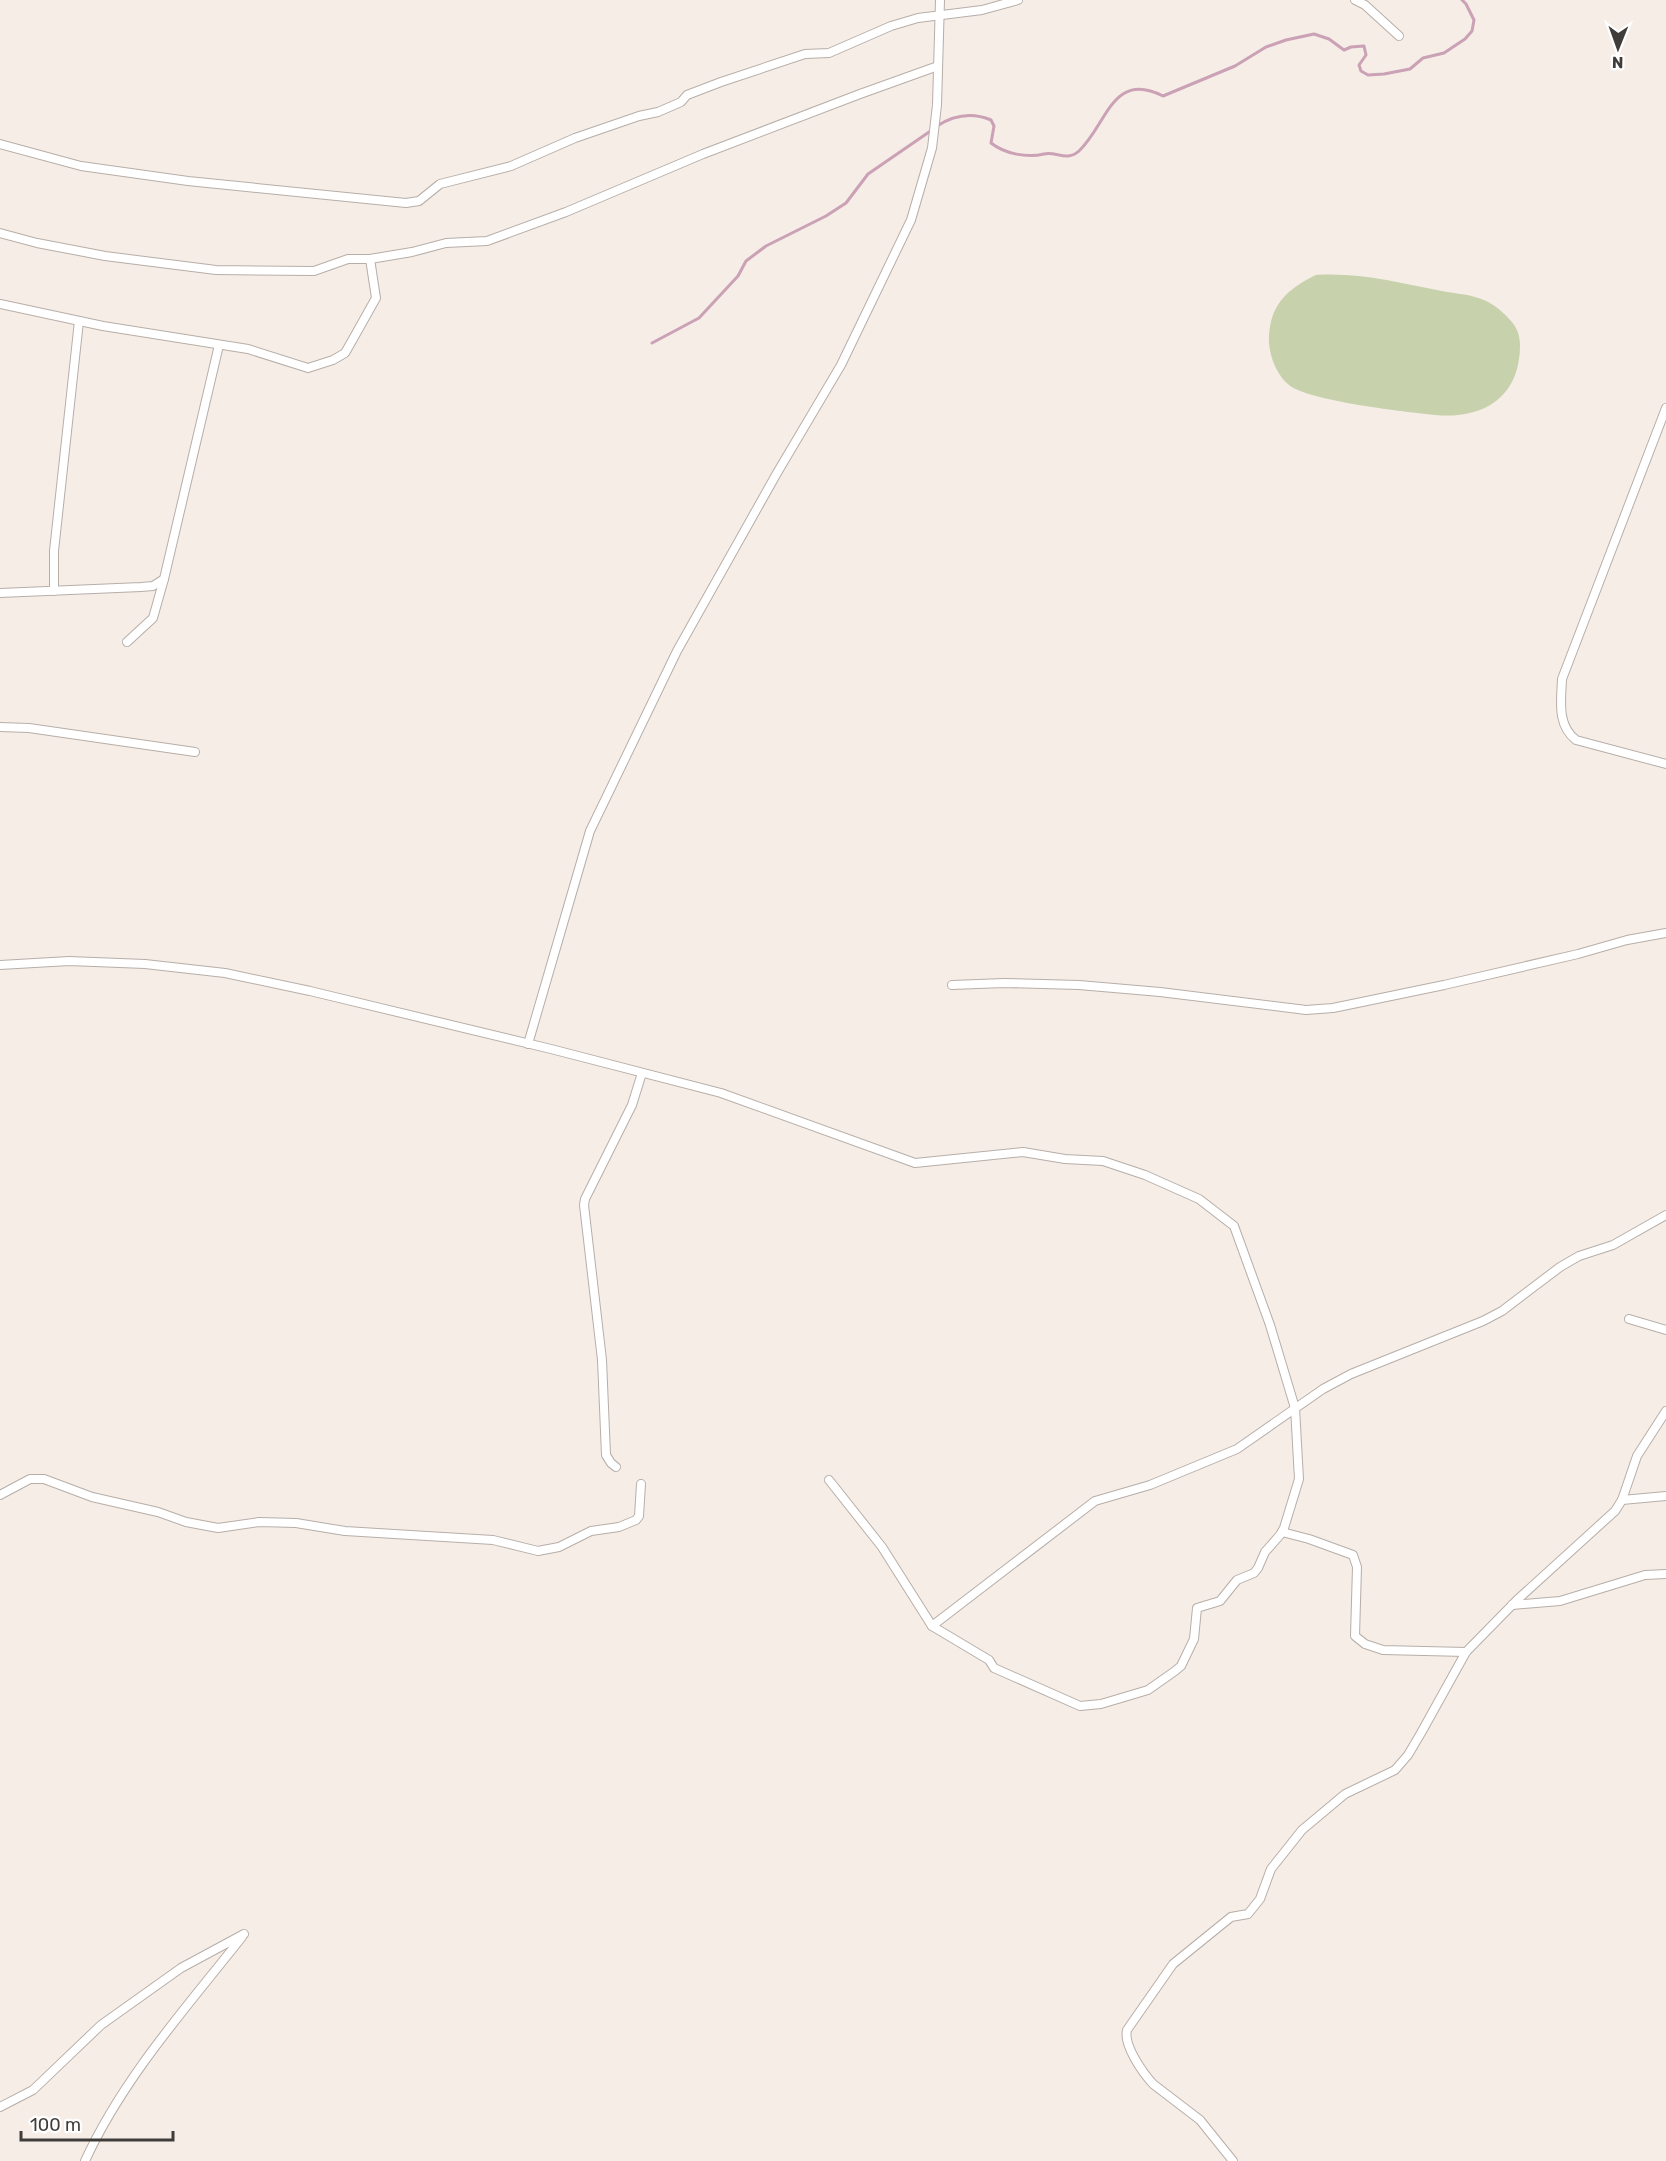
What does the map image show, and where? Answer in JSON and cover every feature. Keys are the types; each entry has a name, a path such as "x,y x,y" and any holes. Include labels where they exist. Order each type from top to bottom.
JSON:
{"street":[{"path":"528,1044 590,831 677,651 841,365 911,220 932,148 937,105 940,0"},
{"path":"0,144 81,166 188,181 406,203 419,201 440,184 511,166 575,138 639,116 658,112 681,102 687,96 721,82 805,54 829,53 891,26 918,18 981,10 1018,0"},
{"path":"1355,0 1365,5 1399,36"},
{"path":"0,233 37,243 105,256 216,270 314,271 348,259 370,259 412,252 446,243 487,241 566,212 703,154 938,66"},
{"path":"0,304 79,321 248,349 308,368 333,360 345,352 376,298 370,259"},
{"path":"54,591 54,551 79,321"},
{"path":"127,642 153,618 219,345"},
{"path":"1666,408 1562,679 1561,711 1563,725 1576,741 1666,764"},
{"path":"0,593 153,586 164,579"},
{"path":"0,727 29,728 195,752"},
{"path":"952,985 1004,983 1079,985 1160,992 1291,1009 1333,1008 1444,985 1578,954 1627,940 1666,933"},
{"path":"0,965 69,961 145,964 225,973 528,1044 721,1093 915,1163 1023,1152 1065,1159 1103,1161 1145,1175 1199,1199 1234,1226 1270,1325 1295,1408 1299,1479 1282,1532 1265,1552 1258,1568 1238,1580 1220,1601 1197,1608 1194,1639 1180,1666 1148,1690 1101,1704 1080,1706 994,1668 989,1660 932,1626 882,1547 829,1480"},
{"path":"616,1467 606,1455 602,1360 584,1205 632,1105 642,1072"},
{"path":"932,1626 1095,1501 1150,1485 1237,1449 1323,1389 1351,1374 1483,1321 1502,1311 1560,1267 1580,1256 1613,1245 1666,1215"},
{"path":"1629,1319 1666,1330"},
{"path":"1233,2161 1200,2120 1147,2077 1127,2041 1127,2030 1173,1964 1231,1917 1248,1914 1260,1899 1271,1869 1302,1830 1345,1794 1395,1770 1408,1755 1466,1652 1512,1605 1615,1511 1622,1500 1637,1456 1666,1411"},
{"path":"0,1495 30,1479 44,1479 92,1497 158,1512 186,1522 218,1528 259,1522 296,1523 345,1531 493,1540 538,1551 559,1547 591,1532 619,1527 636,1520 639,1516 641,1484"},
{"path":"1622,1500 1666,1496"},
{"path":"1282,1532 1353,1556 1357,1567 1354,1636 1365,1644 1383,1650 1466,1652"},
{"path":"1512,1605 1560,1601 1645,1575 1666,1574"},
{"path":"0,2108 33,2090 101,2025 181,1968 244,1934 141,2068 98,2132 85,2161"}],"green space":[{"path":"1316,275 1348,275 1379,279 1470,296 1489,303 1508,318 1518,334 1519,359 1509,387 1501,397 1478,411 1450,416 1336,401 1300,391 1289,385 1283,380 1275,366 1270,350 1269,334 1272,317 1280,302 1292,289"}],"waterway":[{"path":"937,126 950,119 977,116 991,120 994,126 991,143 1003,150 1023,155 1048,153 1070,156 1079,151 1089,140 1112,104 1121,95 1132,90 1146,90 1163,96 1235,66 1266,47 1286,40 1314,34 1329,39 1344,50 1364,46 1366,55 1359,65 1361,71 1368,75 1410,69 1423,58 1444,53 1465,39 1472,31 1474,20 1462,0"},
{"path":"652,343 699,318 738,276 746,261 766,246 826,216 846,203 868,174 932,130"}]}
